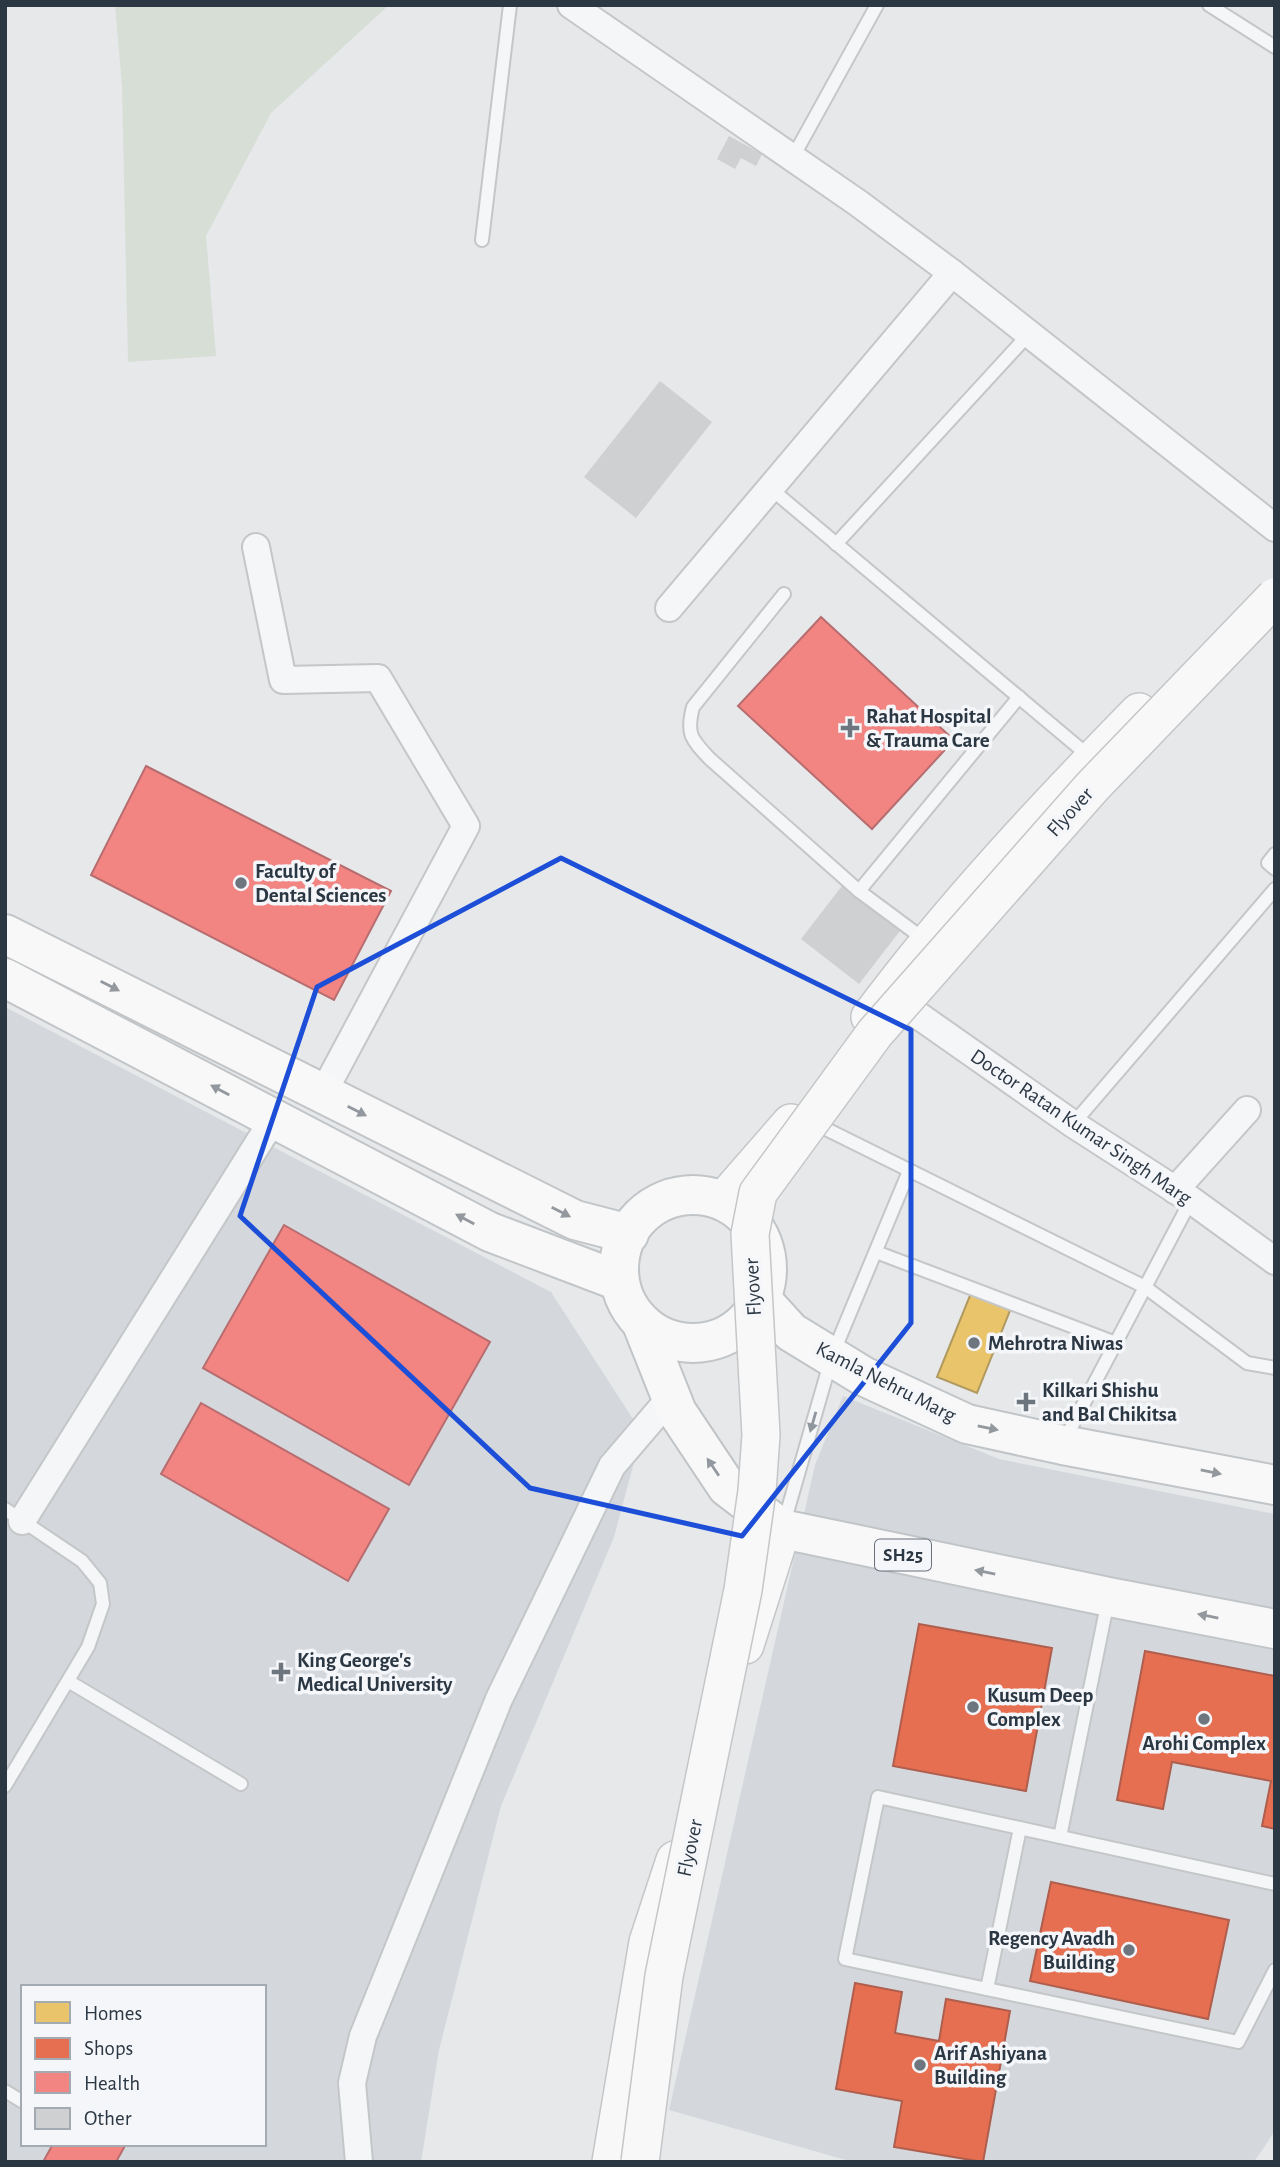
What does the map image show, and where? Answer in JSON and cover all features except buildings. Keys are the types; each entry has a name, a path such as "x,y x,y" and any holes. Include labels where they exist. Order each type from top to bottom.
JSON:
{"main road":[{"path":"762,1242 774,1199 876,1053 928,942 1044,810 1093,760 1272,596"},
{"path":"723,1201 898,1004 1030,873 1229,663 1272,596"},
{"name":"Flyover","path":"640,2162 664,1976 743,1590 757,1491 761,1435 750,1234 758,1193 875,1033 1092,787 1272,596"},
{"path":"5,934 575,1220 629,1234"},
{"path":"58,1006 74,968"},
{"path":"5,978 490,1232 619,1281"},
{"path":"691,1195 723,1201 748,1220 762,1242 767,1271 761,1299 746,1321 720,1338 686,1343 663,1337 642,1324 623,1295 618,1268 624,1238 629,1234 642,1214 666,1200 691,1195"},
{"name":"Kamla Nehru Marg","path":"761,1299 791,1332 863,1376 967,1424 1275,1485"},
{"name":"SH25","path":"642,1324 677,1412 727,1487 782,1530 1275,1629"},
{"path":"611,2162 648,1942 782,1530"}],"street":[{"path":"571,5 858,203 952,273 1275,528"},
{"path":"669,608 952,273"},
{"path":"256,547 283,680 378,678 466,826 323,1093"},
{"name":"Doctor Ratan Kumar Singh Marg","path":"898,1004 1073,1124 1183,1195 1275,1261"},
{"path":"1183,1195 1247,1110"},
{"path":"14,1515 274,1118"},
{"path":"359,2162 352,2083 363,2036 499,1699 612,1466 671,1397"}],"lane":[{"path":"482,240 510,5"},
{"path":"793,157 877,5"},
{"path":"1209,5 1275,47"},
{"path":"836,544 1029,334"},
{"path":"770,488 1093,760"},
{"path":"784,594 693,707 688,725 694,742 859,891 928,942"},
{"path":"859,891 1018,697"},
{"path":"1275,854 1269,863 1275,869"},
{"path":"1073,1124 1275,889"},
{"path":"824,1128 1145,1287 1247,1363 1275,1368"},
{"path":"782,1530 832,1356 909,1171"},
{"path":"1063,1445 1145,1287 1183,1195"},
{"path":"876,1252 1116,1343"},
{"path":"5,1786 88,1647 103,1604 100,1583 82,1562 14,1515"},
{"path":"1060,1837 1109,1597"},
{"path":"68,1681 241,1784"},
{"path":"1275,1884 878,1797 845,1959 1238,2042 1275,1970"},
{"path":"987,1989 1020,1828"},
{"path":"5,2091 21,2101"}],"highlighted area":[{"path":"561,858 911,1030 911,1323 742,1536 530,1488 240,1216 317,987"}],"shaded area":[{"path":"115,5 389,5 271,113 206,236 216,356 128,362 122,86"},
{"name":"King George's Medical University","path":"5,1007 551,1292 642,1433 614,1537 501,1806 439,2050 421,2162 5,2162"},
{"path":"843,1396 999,1459 1275,1514 1275,2131 1254,2162 853,2162 669,2110 815,1465"}],"place":[{"name":"Rahat Hospital & Trauma Care","path":"850,728"},
{"name":"Faculty of Dental Sciences","path":"241,883"},
{"name":"Mehrotra Niwas","path":"974,1343"},
{"name":"Kilkari Shishu and Bal Chikitsa","path":"1026,1402"},
{"name":"King George's Medical University","path":"281,1672"},
{"name":"Kusum Deep Complex","path":"973,1707"},
{"name":"Arohi Complex","path":"1204,1719"},
{"name":"Regency Avadh Building","path":"1129,1950"},
{"name":"Arif Ashiyana Building","path":"920,2065"}]}
